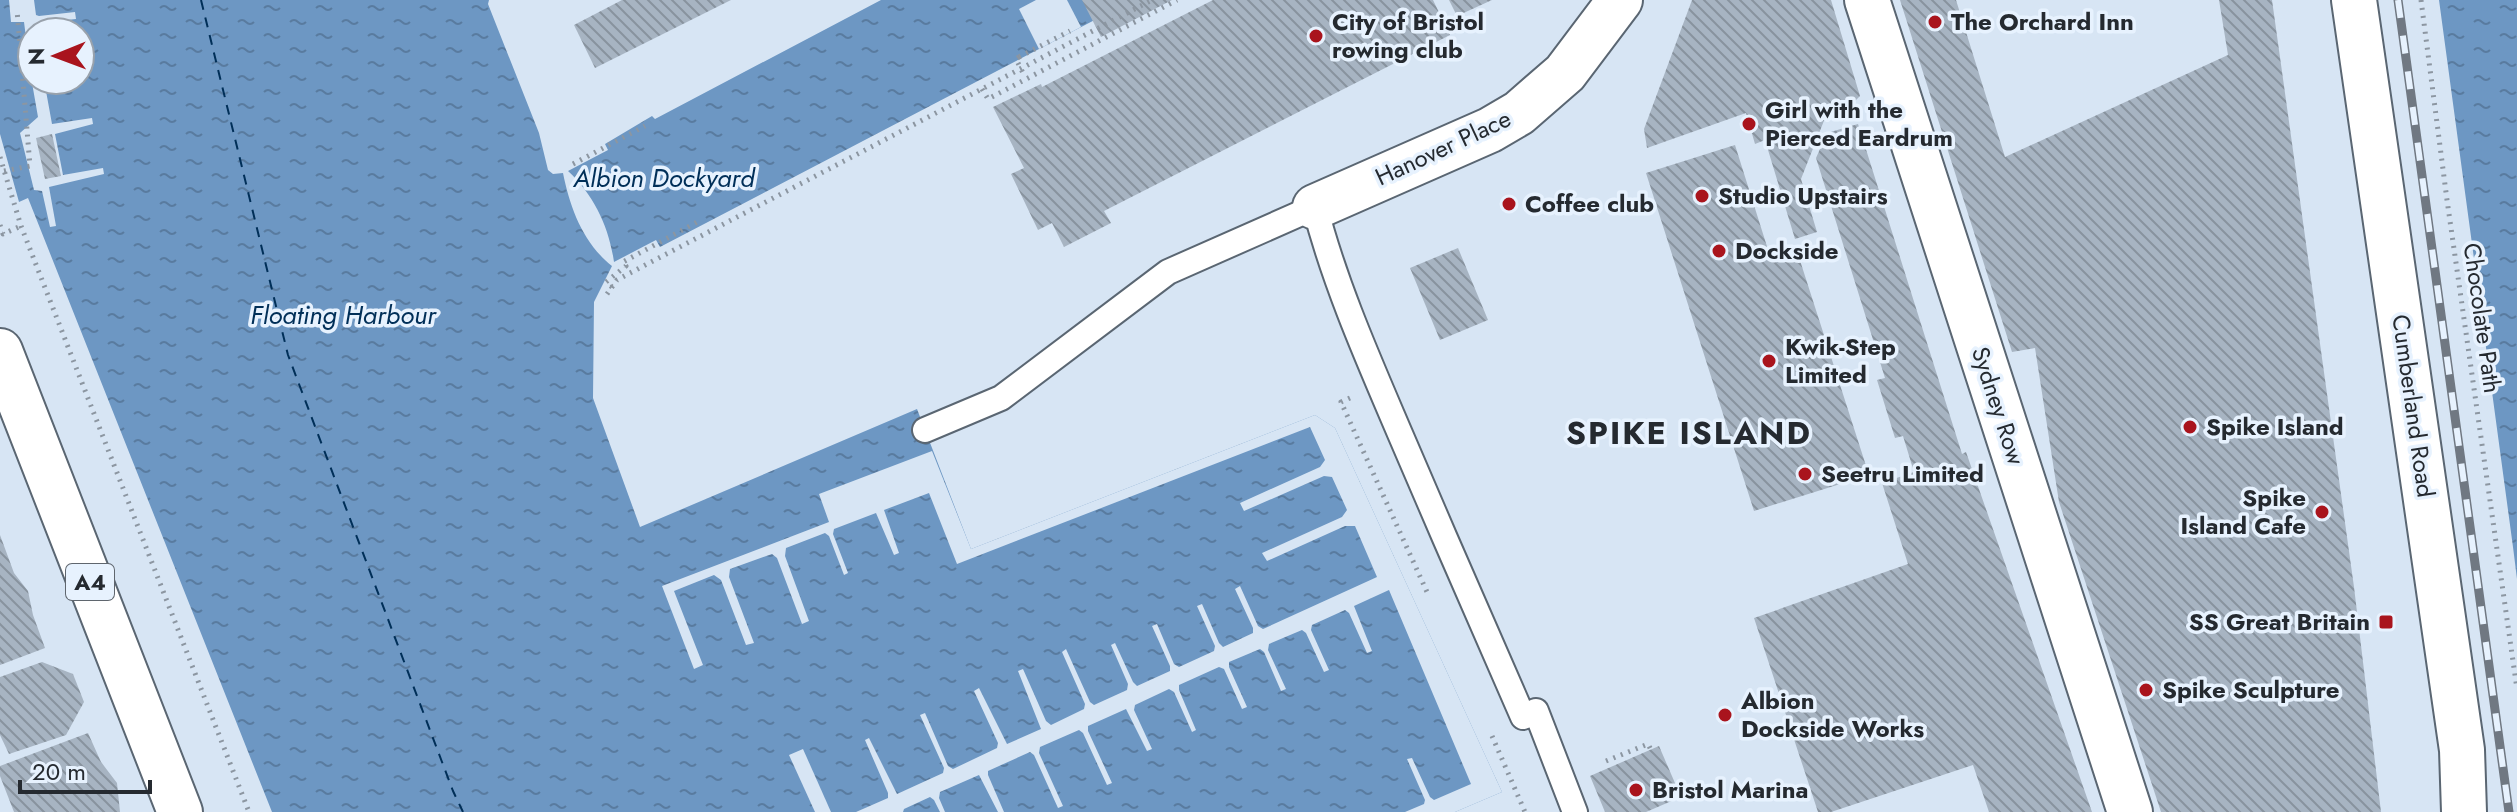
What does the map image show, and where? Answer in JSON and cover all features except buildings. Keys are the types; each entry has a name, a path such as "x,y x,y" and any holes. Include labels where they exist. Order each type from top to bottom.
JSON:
{"street":[{"name":"Hanover Place","path":"1315,207 1490,130 1519,113 1565,73 1620,0"},
{"name":"Sydney Row","path":"1867,0 2130,812"},
{"name":"Cumberland Road","path":"2354,0 2462,750 2464,812"},
{"name":"A4","path":"0,351 180,812"}],"lane":[{"path":"925,430 1001,398 1168,272 1315,207 1324,243 1362,341 1523,717 1536,711 1566,809"}],"path":[{"path":"607,294 617,280 1152,0"},
{"path":"982,89 988,99 1025,76 1177,0"},
{"name":"Chocolate Path","path":"2421,0 2517,689"},
{"path":"4,171 30,166 17,10"},
{"path":"1025,76 1016,59 1070,31"},
{"path":"1059,38 1064,46"},
{"path":"573,164 645,126"},
{"path":"0,157 21,226 249,812"},
{"path":"630,273 623,262 701,220"},
{"path":"0,225 3,234 21,226"},
{"path":"612,287 606,282 626,266"},
{"path":"1606,761 1648,744 1651,750"}],"water":[{"name":"Floating Harbour","path":"0,0 489,0 539,133 548,170 553,174 563,173 579,224 593,247 612,266 594,302 593,398 640,527 917,409 971,549 1315,415 1335,428 1502,792 1455,812 272,812 28,198 19,202 0,134"},
{"name":"Albion Dockyard","path":"881,0 1133,0 660,247 656,240 614,262 599,212 568,171 608,150 605,144 652,116 655,119"},
{"path":"2439,0 2517,0 2517,579 2513,547"}],"pier":[{"path":"9,0 34,0 36,15 39,16 16,16 16,22 11,22"},
{"path":"1036,0 1067,0 1081,27 1039,49 1019,9"},
{"path":"75,12 76,16 39,16"},
{"path":"34,96 47,96 52,124 92,118 93,124 55,134 63,175 103,168 104,174 49,187 56,226 50,227 42,191 34,190 20,133 38,117"},
{"path":"1315,415 1335,428 1502,792 1455,812 1405,812 1424,804 1425,800 1407,759 1412,758 1434,800 1471,784 1389,590 1354,606 1372,651 1367,653 1345,610 1312,625 1311,630 1329,670 1324,672 1302,630 1269,644 1268,650 1286,689 1281,691 1260,649 1229,662 1247,707 1242,709 1224,669 1219,667 1179,685 1196,730 1192,732 1174,692 1169,689 1135,705 1134,710 1152,749 1147,751 1126,709 1088,726 1112,783 1107,785 1079,730 1040,747 1039,753 1063,806 1058,808 1030,752 988,771 1004,812 998,812 979,775 940,792 939,798 945,812 940,812 930,797 903,812 856,812 888,798 865,740 869,738 897,794 943,773 944,768 920,715 925,713 948,766 953,769 997,748 998,743 974,691 979,688 1007,744 1041,729 1018,671 1023,669 1046,721 1051,725 1084,709 1085,704 1062,652 1066,649 1094,705 1127,690 1128,684 1111,645 1115,643 1137,686 1170,671 1152,626 1157,624 1174,664 1179,667 1214,651 1215,646 1197,606 1202,604 1223,647 1253,633 1235,589 1240,586 1258,626 1263,629 1377,577 1355,526 1345,526 1267,561 1262,553 1342,517 1347,510 1332,477 1324,476 1244,511 1240,503 1320,467 1325,460 1310,427 957,564 929,493 884,510 899,553 894,555 876,513 834,529 833,534 848,573 844,575 829,536 825,533 786,548 785,556 809,621 802,624 777,558 772,554 730,569 729,577 754,643 746,645 721,580 714,575 674,591 703,665 694,669 662,586 829,522 819,494 932,451 971,549"},
{"path":"803,749 831,812 815,812 789,755"}],"ferry route":[{"path":"201,0 288,355 463,812"}],"railway":[{"path":"2398,0 2509,812"}],"place":[{"name":"The Orchard Inn","path":"1935,22"},
{"name":"City of Bristol rowing club","path":"1316,36"},
{"name":"Girl with the Pierced Eardrum","path":"1749,124"},
{"name":"Studio Upstairs","path":"1702,196"},
{"name":"Coffee club","path":"1509,204"},
{"name":"Dockside","path":"1719,251"},
{"name":"Kwik-Step Limited","path":"1769,361"},
{"name":"Spike Island","path":"2190,427"},
{"name":"Seetru Limited","path":"1805,474"},
{"name":"Spike Island Cafe","path":"2322,512"},
{"name":"SS Great Britain","path":"2386,622"},
{"name":"Spike Sculpture","path":"2146,690"},
{"name":"Albion Dockside Works","path":"1725,715"},
{"name":"Bristol Marina","path":"1636,790"}],"district":[{"name":"SPIKE ISLAND","path":"1689,433"}]}
